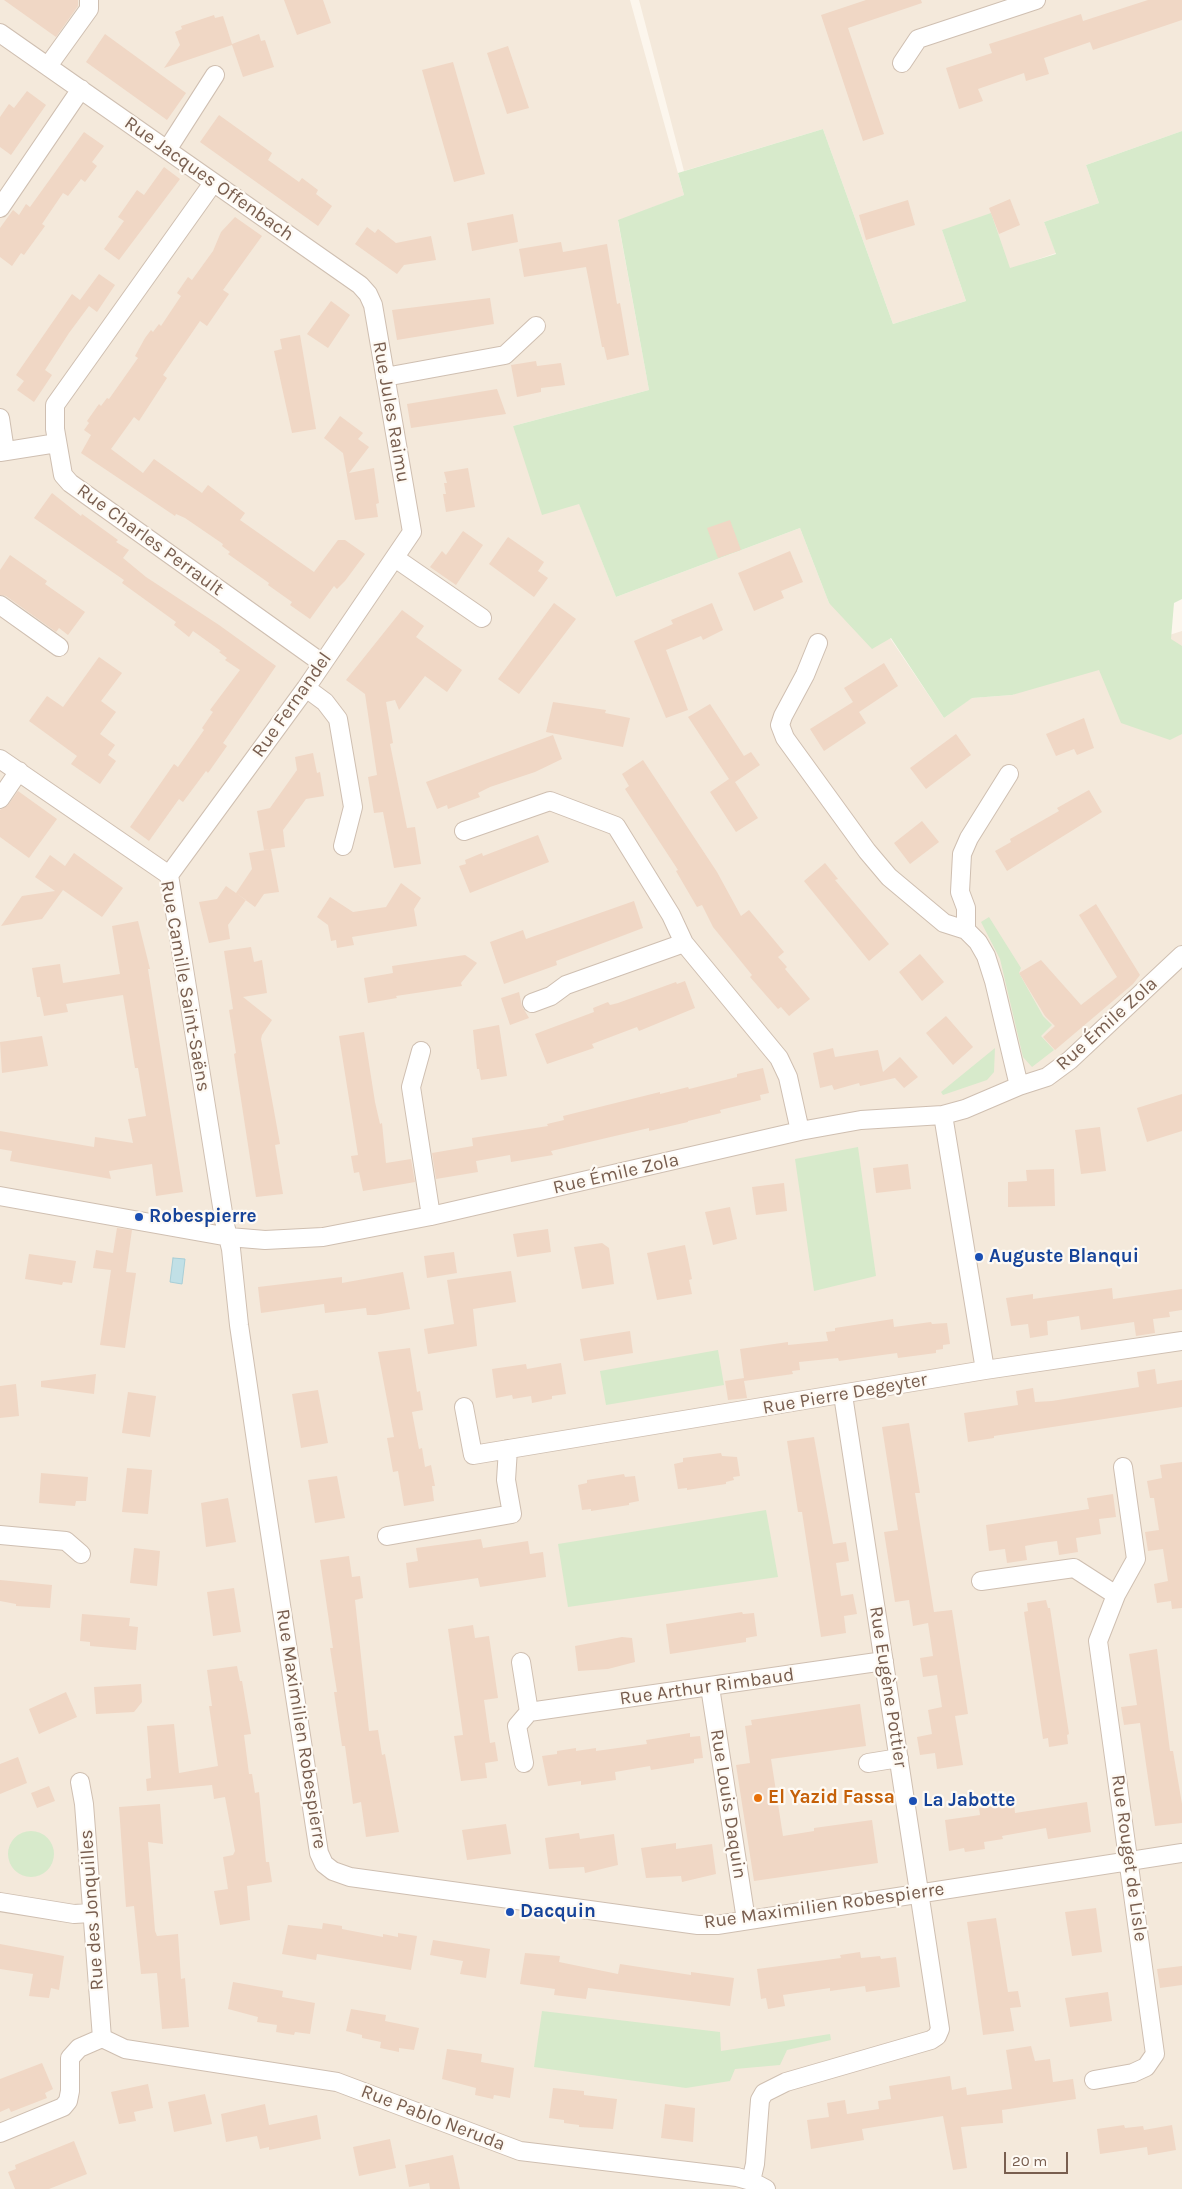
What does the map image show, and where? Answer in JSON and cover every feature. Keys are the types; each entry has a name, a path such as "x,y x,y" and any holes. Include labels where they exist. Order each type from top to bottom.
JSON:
{"street":[{"path":"48,66 88,9 89,0"},
{"path":"902,63 918,39 1036,0"},
{"name":"Rue Jacques Offenbach","path":"0,33 360,285 368,294"},
{"path":"167,150 215,75"},
{"path":"0,208 81,89"},
{"name":"Rue Charles Perrault","path":"213,182 55,405 57,443 63,475 70,483 322,663"},
{"name":"Rue Jules Raimu","path":"368,294 373,305 412,532"},
{"path":"385,377 505,355 536,326"},
{"path":"0,418 3,451 57,443"},
{"name":"Rue Fernandel","path":"169,875 306,688 412,532"},
{"path":"395,558 482,618"},
{"path":"0,605 59,648"},
{"path":"818,642 805,675 783,716 780,725 785,738 867,851 889,877 944,923 966,930 978,942 986,956 1019,1086"},
{"path":"306,688 325,702 338,719 353,807 343,846"},
{"name":"Rue Camille Saint-Saëns","path":"0,759 169,875 229,1237"},
{"path":"0,799 19,771"},
{"path":"966,930 966,908 960,892 962,854 969,838 1009,774"},
{"path":"464,831 550,801 616,826 671,915 684,943 779,1058 788,1077 800,1132"},
{"path":"532,1003 551,996 566,985 684,943"},
{"name":"Rue Émile Zola","path":"0,1196 229,1237 265,1240 323,1237 431,1216 800,1132 861,1120 943,1114 965,1109 1019,1086 1047,1077 1070,1060 1182,955"},
{"path":"421,1051 411,1087 431,1216"},
{"path":"943,1114 985,1370"},
{"name":"Rue Maximilien Robespierre","path":"229,1237 238,1325 306,1757 319,1853 324,1864 333,1872 350,1877 698,1925 717,1925 920,1892 1182,1853"},
{"name":"Rue Pierre Degeyter","path":"464,1407 473,1455 985,1370 1182,1341"},
{"name":"Rue Eugène Pottier","path":"759,2185 755,2164 760,2100 764,2093 786,2082 931,2040 940,2029 843,1395"},
{"path":"387,1536 512,1514 506,1480 508,1449"},
{"name":"Rue Rouget de Lisle","path":"1094,2080 1133,2074 1146,2067 1155,2054 1130,1861 1098,1641 1116,1595 1136,1559 1123,1467"},
{"path":"0,1536 66,1541 81,1554"},
{"path":"981,1581 1074,1568 1116,1595"},
{"name":"Rue Arthur Rimbaud","path":"529,1712 884,1661"},
{"path":"522,1662 529,1712 517,1726 524,1764"},
{"name":"Rue Louis Daquin","path":"710,1687 746,1920"},
{"path":"868,1763 899,1758"},
{"name":"Rue des Jonquilles","path":"80,1782 84,1804 102,2038"},
{"path":"0,1902 74,1914 91,1913"},
{"path":"0,2133 63,2107 68,2101 70,2090 70,2058 79,2048 102,2038"},
{"name":"Rue Pablo Neruda","path":"102,2038 125,2049 337,2082 520,2151 759,2185"}],"shaded area":[{"path":"0,0 630,0 684,195 618,221 649,390 513,426 579,503 616,597 800,528 829,603 890,638 944,718 971,698 1012,695 1093,659 1182,631 1182,2189 0,2189"},
{"path":"639,0 1182,0 1182,131 1086,165 1099,203 1044,222 1056,253 1010,269 942,230 966,301 893,324 823,129 684,171"}],"green space":[{"path":"823,129 893,324 966,301 942,230 991,213 1010,268 1056,254 1044,222 1099,203 1086,165 1182,131 1182,599 1174,603 1171,639 1182,646 1182,734 1170,740 1121,723 1099,670 1012,695 972,698 944,718 891,638 872,649 829,603 800,528 616,597 579,504 542,515 513,426 649,390 618,220 684,195 678,173"},
{"path":"989,917 1021,968 1019,973 1043,1016 1052,1025 1041,1036 1054,1050 1032,1067 1023,1057 1000,959 981,922"},
{"path":"995,1048 994,1072 987,1080 943,1095 941,1092"},
{"path":"858,1147 876,1276 814,1291 795,1159"},
{"path":"718,1350 724,1385 606,1405 600,1371"},
{"path":"766,1510 778,1577 568,1607 558,1544"},
{"path":"31,1831 44,1835 50,1841 54,1854 50,1867 44,1873 31,1877 18,1873 12,1867 8,1854 12,1841 18,1835"},
{"path":"542,2011 720,2032 721,2051 830,2034 831,2040 787,2050 780,2065 735,2069 730,2081 686,2088 534,2067"}],"water":[{"path":"173,1258 185,1259 182,1284 170,1282"}],"building":[{"path":"4,0 78,0 78,6 56,37"},
{"path":"284,0 323,0 331,23 297,35"},
{"path":"866,0 921,0 922,3 848,28 884,134 863,141 821,15"},
{"path":"1148,0 1182,0 1182,20 1093,50 1090,42 1044,58 1049,74 1026,81 1024,73 978,89 983,101 959,109 946,68 992,53 989,44 1081,14 1083,21"},
{"path":"214,15 215,18 223,16 232,44 259,34 261,41 265,40 274,67 243,77 232,45 164,68 180,45 175,32 182,29 181,26"},
{"path":"105,34 186,93 167,120 86,62"},
{"path":"508,46 529,108 507,114 487,53"},
{"path":"453,62 485,174 454,182 422,70"},
{"path":"27,91 46,105 11,155 0,147 0,117 9,104 14,108"},
{"path":"219,115 272,153 268,160 299,182 302,178 318,190 316,194 332,206 318,226 200,142"},
{"path":"84,132 104,146 92,162 97,166 85,182 81,179 68,196 63,193 42,224 45,226 24,255 21,253 12,266 0,257 0,228 13,210 19,215 26,204 30,207"},
{"path":"164,167 180,179 119,260 104,249 124,221 118,217 137,190 144,195"},
{"path":"1010,199 1020,225 999,234 989,208"},
{"path":"908,200 915,225 866,240 859,215"},
{"path":"513,214 518,242 472,251 467,223"},
{"path":"235,217 262,236 223,290 229,294 207,326 200,321 163,375 167,378 139,421 134,417 111,449 143,473 154,459 202,493 208,485 245,513 240,520 314,572 338,540 345,540 365,554 345,581 337,589 334,586 310,619 290,605 292,602 268,585 269,583 228,554 230,552 222,546 223,544 185,518 176,514 175,516 81,453 91,435 84,430 89,423 87,421 99,404 101,406 107,398 109,399 138,358 135,356 145,338 159,324 161,326 181,296 177,293 188,277 192,280 213,251 221,232"},
{"path":"367,227 375,233 378,229 396,243 431,236 436,260 404,265 397,274 355,244"},
{"path":"561,242 563,252 607,244 617,304 620,303 629,355 607,360 604,347 602,347 586,267 524,277 519,249"},
{"path":"99,274 115,285 97,312 89,306 69,333 45,370 52,375 34,402 17,390 24,381 16,375 72,294 80,300"},
{"path":"490,298 494,324 397,340 392,310"},
{"path":"331,301 350,315 328,348 307,334"},
{"path":"300,335 316,429 292,433 274,351 282,349 280,339"},
{"path":"536,361 537,366 561,363 565,385 541,388 541,392 517,397 511,365"},
{"path":"497,389 506,414 411,428 407,404"},
{"path":"340,416 363,433 358,439 369,447 349,473 374,468 379,503 376,504 378,517 355,520 343,453 324,438"},
{"path":"468,468 475,507 446,512 443,494 446,494 444,483 447,483 444,472"},
{"path":"52,493 81,516 82,514 118,540 116,542 129,550 123,558 146,577 219,625 276,666 223,743 227,746 208,773 206,771 183,802 179,799 149,841 130,827 174,764 178,767 204,730 202,728 213,712 210,710 240,670 225,660 227,658 219,652 221,651 193,631 189,637 174,625 176,622 122,583 124,580 34,518"},
{"path":"730,520 741,550 718,558 707,528"},
{"path":"463,531 483,545 456,585 430,567 442,551 446,555"},
{"path":"508,537 544,562 538,571 548,578 534,597 489,564"},
{"path":"790,551 803,582 781,591 784,598 754,611 738,573"},
{"path":"10,555 47,581 45,584 85,612 68,635 59,628 56,632 6,596 0,595 0,570"},
{"path":"554,603 576,619 519,694 498,679"},
{"path":"712,603 723,630 703,640 701,636 666,650 688,710 666,718 634,641 673,624 671,620"},
{"path":"402,610 424,626 416,637 462,670 447,692 425,676 399,710 395,700 386,702 393,743 390,744 407,828 415,827 421,864 394,868 383,812 374,813 368,777 377,775 365,694 346,680"},
{"path":"99,657 122,673 101,701 116,712 100,734 115,745 108,755 116,761 100,784 71,764 77,756 29,721 47,696 63,707"},
{"path":"884,663 898,686 859,712 866,723 824,751 810,729 853,702 844,688"},
{"path":"553,702 606,710 605,713 630,718 623,747 546,732"},
{"path":"710,704 744,756 751,752 760,765 735,782 758,818 736,832 710,792 729,779 688,717"},
{"path":"1084,718 1094,748 1077,755 1074,749 1056,756 1046,734"},
{"path":"956,734 971,755 926,789 910,768"},
{"path":"553,735 562,759 535,772 490,787 478,793 480,797 448,809 447,805 437,809 426,782"},
{"path":"313,753 317,773 320,772 324,796 306,799 283,830 285,847 264,850 257,811 270,808 297,770 295,757"},
{"path":"643,760 717,872 741,916 749,910 784,952 778,957 787,967 785,969 810,999 789,1016 781,1007 778,1009 750,977 752,975 713,927 702,905 697,907 676,871 678,870 625,789 629,786 622,774"},
{"path":"1089,790 1102,812 1007,871 995,851 1011,842 1010,839 1059,811 1057,808"},
{"path":"18,791 57,819 29,858 0,837 0,810 8,805"},
{"path":"922,821 939,842 910,864 894,843"},
{"path":"538,835 549,862 470,893 459,866 466,864 465,860 482,853 483,856"},
{"path":"271,849 279,892 264,894 255,907 236,893 252,869 249,853"},
{"path":"74,853 123,888 102,917 63,890 42,919 1,926 22,896 55,891 35,877 50,855 65,866"},
{"path":"825,863 838,879 835,880 889,944 869,961 804,881"},
{"path":"401,883 421,898 414,909 417,926 352,937 354,945 337,948 336,940 331,941 328,925 317,917 330,897 353,912 386,907"},
{"path":"226,886 246,900 228,925 230,939 209,943 199,902 217,899"},
{"path":"634,901 643,928 556,961 557,965 504,984 490,942 523,930 526,939"},
{"path":"1096,904 1140,975 1133,984 1055,1050 1043,1037 1055,1026 1045,1016 1019,973 1041,960 1081,1005 1117,977 1079,915"},
{"path":"138,921 150,969 148,969 183,1192 156,1196 152,1164 109,1171 111,1179 10,1161 12,1151 0,1149 0,1131 94,1147 95,1137 133,1143 128,1119 146,1116 138,1068 135,1068 123,995 66,1004 68,1012 44,1016 40,997 37,997 32,968 60,964 63,983 120,974 112,926"},
{"path":"251,947 254,962 262,960 267,993 243,997 272,1020 261,1039 280,1144 275,1145 283,1194 256,1197 234,1054 236,1053 229,1010 233,1009 224,951"},
{"path":"920,954 944,982 922,1001 899,972"},
{"path":"465,955 477,963 461,983 462,986 396,996 397,998 368,1003 364,978 393,973 392,966"},
{"path":"685,981 695,1008 639,1031 637,1027 592,1044 594,1048 547,1064 535,1034 594,1012 593,1008 608,1002 610,1005 618,1003 676,982 677,984"},
{"path":"519,992 522,1006 529,1018 510,1025 501,998"},
{"path":"946,1016 973,1047 953,1065 926,1033"},
{"path":"499,1025 507,1076 481,1080 479,1069 477,1069 473,1030"},
{"path":"364,1032 375,1102 380,1124 382,1123 386,1163 411,1159 415,1182 363,1191 359,1172 354,1173 351,1156 358,1155 339,1036"},
{"path":"42,1036 48,1066 2,1073 0,1042"},
{"path":"833,1048 835,1057 878,1050 883,1072 900,1057 918,1077 904,1088 895,1078 860,1086 859,1083 834,1090 832,1085 820,1088 813,1053"},
{"path":"763,1068 769,1093 760,1095 761,1100 720,1110 721,1113 688,1122 649,1131 649,1128 551,1151 553,1155 511,1162 510,1155 476,1161 478,1172 436,1179 432,1153 473,1146 472,1138 548,1126 547,1124 564,1120 563,1116 660,1092 660,1094 688,1087 689,1089 737,1077 737,1074"},
{"path":"1182,1094 1182,1131 1147,1142 1137,1108"},
{"path":"1100,1127 1106,1171 1081,1174 1075,1130"},
{"path":"908,1164 911,1189 876,1193 873,1168"},
{"path":"1054,1169 1055,1206 1008,1207 1008,1182 1027,1181 1026,1170"},
{"path":"784,1183 787,1211 756,1215 752,1187"},
{"path":"730,1207 737,1239 713,1245 705,1212"},
{"path":"117,1228 132,1230 126,1272 136,1273 125,1348 100,1345 111,1270 93,1268 96,1250 113,1253"},
{"path":"548,1229 551,1252 517,1257 513,1234"},
{"path":"602,1243 609,1248 614,1284 582,1289 574,1247"},
{"path":"685,1245 692,1279 689,1280 692,1294 657,1300 647,1253"},
{"path":"454,1252 457,1273 427,1278 424,1256"},
{"path":"29,1254 76,1261 72,1283 63,1282 62,1285 25,1279"},
{"path":"511,1271 516,1302 473,1309 477,1346 428,1354 424,1329 454,1324 447,1280"},
{"path":"403,1272 410,1309 375,1315 367,1315 366,1308 325,1313 324,1304 261,1313 258,1287 342,1277 342,1283"},
{"path":"1112,1288 1113,1299 1182,1289 1182,1310 1169,1312 1170,1317 1153,1319 1155,1333 1136,1336 1134,1322 1081,1330 1079,1316 1047,1321 1048,1335 1030,1338 1028,1324 1011,1326 1006,1298 1033,1294 1033,1299"},
{"path":"893,1319 894,1327 931,1322 932,1324 947,1323 950,1344 943,1345 943,1349 936,1350 936,1353 898,1358 897,1353 839,1361 838,1358 799,1362 800,1370 792,1371 793,1374 744,1381 747,1398 728,1400 725,1381 744,1378 740,1349 788,1342 788,1345 828,1341 826,1332 835,1331 835,1328"},
{"path":"630,1331 633,1353 584,1361 580,1339"},
{"path":"410,1348 417,1392 420,1391 423,1410 412,1412 419,1449 422,1448 425,1467 431,1465 435,1486 432,1486 434,1501 404,1506 398,1471 393,1472 387,1438 394,1437 378,1352"},
{"path":"561,1363 566,1394 552,1396 552,1399 532,1403 531,1396 513,1399 512,1395 496,1398 492,1369 526,1364 527,1369"},
{"path":"1155,1369 1157,1384 1182,1380 1182,1407 994,1436 994,1438 968,1442 964,1413 1018,1405 1016,1391 1033,1388 1035,1402 1052,1401 1139,1387 1137,1372"},
{"path":"96,1374 94,1394 41,1387 41,1381"},
{"path":"16,1384 19,1416 0,1418 0,1386"},
{"path":"318,1390 328,1443 301,1448 292,1394"},
{"path":"128,1392 156,1396 150,1437 122,1433"},
{"path":"909,1423 920,1493 915,1493 934,1612 952,1610 968,1714 955,1716 963,1765 937,1769 935,1753 920,1755 917,1737 932,1734 928,1710 942,1707 937,1675 923,1677 920,1658 933,1656 928,1623 913,1626 909,1600 895,1602 884,1532 898,1530 882,1427"},
{"path":"814,1437 833,1544 846,1542 849,1561 836,1563 841,1596 853,1594 857,1614 844,1616 846,1633 821,1637 802,1512 798,1512 787,1441"},
{"path":"721,1453 722,1456 737,1457 740,1476 733,1477 734,1480 726,1482 726,1484 687,1490 687,1488 678,1489 674,1464 683,1462 683,1458"},
{"path":"1182,1462 1182,1608 1172,1609 1171,1601 1157,1603 1154,1584 1168,1581 1163,1549 1148,1551 1145,1532 1159,1530 1154,1498 1150,1498 1147,1481 1162,1478 1160,1465"},
{"path":"127,1468 152,1470 148,1514 122,1512"},
{"path":"41,1473 88,1477 86,1501 76,1501 75,1506 39,1503"},
{"path":"624,1474 625,1477 635,1476 639,1501 629,1503 629,1505 591,1511 591,1509 582,1510 578,1485 587,1483 587,1480"},
{"path":"337,1476 345,1518 315,1523 308,1480"},
{"path":"1113,1494 1116,1517 1099,1519 1101,1534 1076,1538 1078,1552 1059,1555 1057,1541 1041,1543 1025,1546 1027,1560 1007,1563 1005,1549 989,1551 986,1525 1089,1509 1087,1498"},
{"path":"228,1498 236,1542 206,1547 201,1503"},
{"path":"481,1539 483,1548 528,1541 530,1554 543,1552 546,1577 480,1587 478,1578 409,1588 406,1563 418,1561 416,1548"},
{"path":"134,1548 160,1551 157,1586 130,1583"},
{"path":"349,1556 352,1577 360,1576 363,1598 355,1600 369,1731 378,1730 382,1755 385,1754 399,1832 366,1837 361,1802 353,1804 345,1746 342,1746 334,1692 337,1692 330,1648 333,1648 320,1560"},
{"path":"0,1580 52,1585 50,1608 16,1606 16,1604 0,1601"},
{"path":"234,1588 241,1632 213,1636 207,1592"},
{"path":"1046,1600 1048,1608 1050,1608 1069,1734 1067,1735 1068,1744 1049,1747 1048,1738 1043,1739 1024,1612 1028,1611 1027,1603"},
{"path":"742,1612 743,1614 754,1613 757,1636 746,1638 746,1642 670,1654 666,1624"},
{"path":"82,1614 130,1618 129,1626 138,1627 136,1650 90,1646 90,1642 80,1641"},
{"path":"473,1625 475,1638 489,1636 498,1698 484,1700 490,1743 495,1742 498,1761 485,1763 487,1778 461,1781 454,1736 463,1735 448,1629"},
{"path":"622,1637 632,1638 635,1662 608,1669 578,1671 575,1646"},
{"path":"1157,1649 1170,1751 1173,1751 1182,1804 1182,1823 1155,1826 1140,1723 1124,1725 1121,1707 1137,1705 1129,1654"},
{"path":"237,1666 240,1681 242,1681 251,1734 244,1735 249,1774 252,1774 255,1793 259,1792 266,1862 269,1862 272,1882 247,1886 250,1920 220,1925 214,1891 228,1889 223,1857 233,1855 235,1851 225,1797 214,1799 212,1785 147,1791 146,1779 151,1778 147,1726 174,1724 179,1773 218,1766 209,1706 212,1706 207,1670"},
{"path":"141,1684 142,1702 134,1712 96,1714 94,1687"},
{"path":"66,1692 77,1717 39,1734 29,1709"},
{"path":"860,1704 866,1746 771,1759 783,1836 814,1831 814,1828 872,1820 878,1863 754,1881 736,1765 750,1763 745,1726 752,1725 751,1720"},
{"path":"690,1733 690,1737 700,1736 703,1758 694,1759 694,1763 651,1770 650,1766 615,1772 616,1780 581,1785 581,1781 548,1786 542,1756 576,1748 576,1751 596,1748 596,1751 647,1744 646,1740"},
{"path":"18,1757 27,1783 0,1794 0,1764"},
{"path":"49,1786 55,1801 37,1808 31,1793"},
{"path":"1087,1802 1091,1832 1048,1839 1046,1828 1002,1836 1003,1839 984,1842 985,1849 965,1852 964,1848 949,1851 945,1820 980,1815 979,1808 1014,1803 1015,1813"},
{"path":"160,1804 163,1844 148,1842 155,1931 157,1936 178,1934 181,1979 185,1978 189,2027 162,2029 157,1973 141,1974 134,1906 126,1907 119,1807"},
{"path":"506,1824 511,1854 467,1860 462,1830"},
{"path":"579,1833 580,1839 614,1834 618,1865 585,1873 584,1867 549,1869 545,1838"},
{"path":"676,1843 676,1849 712,1844 716,1874 682,1882 681,1876 646,1878 641,1848"},
{"path":"1096,1908 1102,1952 1072,1956 1065,1912"},
{"path":"996,1918 1008,1992 1018,1991 1021,2007 1010,2008 1014,2031 983,2035 967,1922"},
{"path":"323,1923 342,1926 342,1929 383,1937 383,1934 398,1937 398,1933 417,1936 411,1970 317,1954 316,1960 282,1954 288,1925 322,1929"},
{"path":"433,1940 490,1949 486,1978 460,1974 463,1961 430,1955"},
{"path":"0,1944 64,1956 59,1990 51,1988 49,1998 29,1996 33,1974 0,1969"},
{"path":"860,1952 861,1958 880,1956 881,1959 896,1957 900,1987 866,1992 865,1986 830,1991 830,1988 783,1995 785,2006 768,2009 766,1998 761,1999 757,1969 841,1958 840,1955"},
{"path":"525,1953 560,1956 559,1962 618,1974 620,1964 691,1975 691,1972 734,1978 730,2006 588,1988 586,1999 554,1995 555,1989 520,1984"},
{"path":"1182,1966 1182,1985 1160,1988 1157,1969"},
{"path":"233,1982 283,1991 282,1997 315,2003 310,2034 295,2032 294,2035 276,2032 277,2025 257,2022 258,2017 228,2009"},
{"path":"1108,1992 1112,2021 1070,2027 1065,1998"},
{"path":"351,2009 386,2015 385,2021 419,2028 414,2050 399,2048 399,2052 380,2048 381,2042 362,2038 362,2035 346,2031"},
{"path":"1031,2046 1035,2061 1050,2059 1053,2082 1073,2079 1076,2099 1002,2110 1003,2123 961,2127 967,2168 953,2170 943,2116 862,2129 864,2140 811,2149 807,2120 829,2117 827,2103 845,2100 847,2114 879,2109 878,2101 891,2099 889,2086 950,2076 952,2090 966,2087 967,2095 1012,2089 1006,2050"},
{"path":"447,2049 482,2054 481,2062 514,2068 510,2098 494,2095 493,2099 475,2095 476,2088 442,2079"},
{"path":"42,2063 53,2089 45,2093 47,2098 11,2112 9,2108 0,2112 0,2079"},
{"path":"148,2084 153,2108 134,2112 136,2121 119,2124 111,2092"},
{"path":"553,2088 584,2091 584,2095 617,2099 613,2129 579,2127 579,2125 564,2123 564,2120 549,2118"},
{"path":"205,2094 212,2124 174,2132 168,2102"},
{"path":"265,2104 269,2125 317,2115 321,2139 269,2150 269,2147 260,2149 257,2136 226,2142 221,2114"},
{"path":"665,2104 695,2108 693,2142 661,2138"},
{"path":"1124,2125 1125,2128 1143,2126 1144,2130 1172,2125 1176,2150 1148,2155 1147,2147 1100,2154 1097,2129"},
{"path":"390,2139 396,2168 359,2176 353,2147"},
{"path":"74,2141 87,2174 49,2189 15,2189 8,2172 16,2169 15,2165"},
{"path":"453,2155 460,2189 430,2189 429,2183 409,2187 405,2165"}],"place":[{"name":"Robespierre","path":"139,1217"},
{"name":"Auguste Blanqui","path":"979,1257"},
{"name":"El Yazid Fassa","path":"758,1798"},
{"name":"La Jabotte","path":"913,1801"},
{"name":"Dacquin","path":"510,1912"}]}
